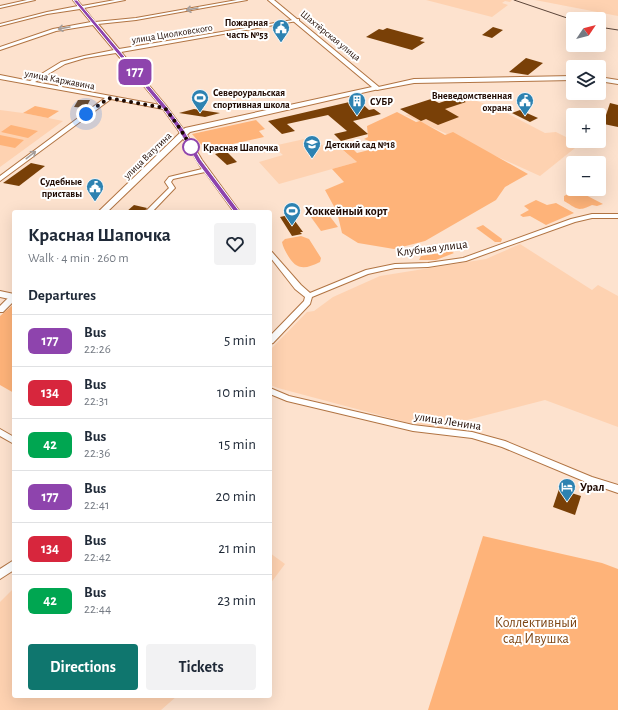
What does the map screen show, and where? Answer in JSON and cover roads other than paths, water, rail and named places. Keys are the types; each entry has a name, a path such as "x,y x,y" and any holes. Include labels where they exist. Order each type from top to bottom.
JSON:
{"main road":[{"name":"Шахтёрская улица","path":"271,0 371,81 377,88"},
{"name":"улица Ватутина","path":"104,210 188,130 377,88"},
{"path":"0,294 12,297"}],"street":[{"path":"0,7 33,0"},
{"path":"76,0 165,108 181,130 205,170 235,210"},
{"path":"0,25 47,13 123,0"},
{"path":"0,49 55,30 95,23 136,19 244,0"},
{"name":"улица Циолковского","path":"30,82 63,63 84,57 297,20"},
{"name":"улица Каржавина","path":"0,77 165,108"},
{"path":"377,88 414,81 566,78"},
{"path":"606,80 618,82"},
{"path":"0,179 109,98"},
{"path":"150,210 172,188 168,182 171,178 205,170"},
{"name":"Клубная улица","path":"272,339 307,302 310,296 366,272 395,266 428,265 464,260 573,220 592,216 618,216"},
{"path":"272,255 298,287 310,296"},
{"path":"0,310 12,299"},
{"name":"улица Ленина","path":"272,392 287,398 413,428 472,435 505,444 590,480 618,489"},
{"path":"0,432 12,440"},
{"path":"0,575 12,566"}],"railway":[{"path":"514,0 566,18"},
{"path":"606,28 618,30"}],"place":[{"name":"Пожарная часть №53","path":"281,43"},
{"name":"Североуральская спортивная школа","path":"200,113"},
{"name":"СУБР","path":"357,116"},
{"name":"Вневедомственная охрана","path":"525,116"},
{"name":"Красная Шапочка","path":"191,147"},
{"name":"Детский сад №18","path":"312,159"},
{"name":"Судебные приставы","path":"95,202"},
{"name":"Хоккейный корт","path":"292,226"},
{"name":"Урал","path":"567,502"}],"park label":[{"name":"Коллективный сад Ивушка","path":"536,630"}]}
